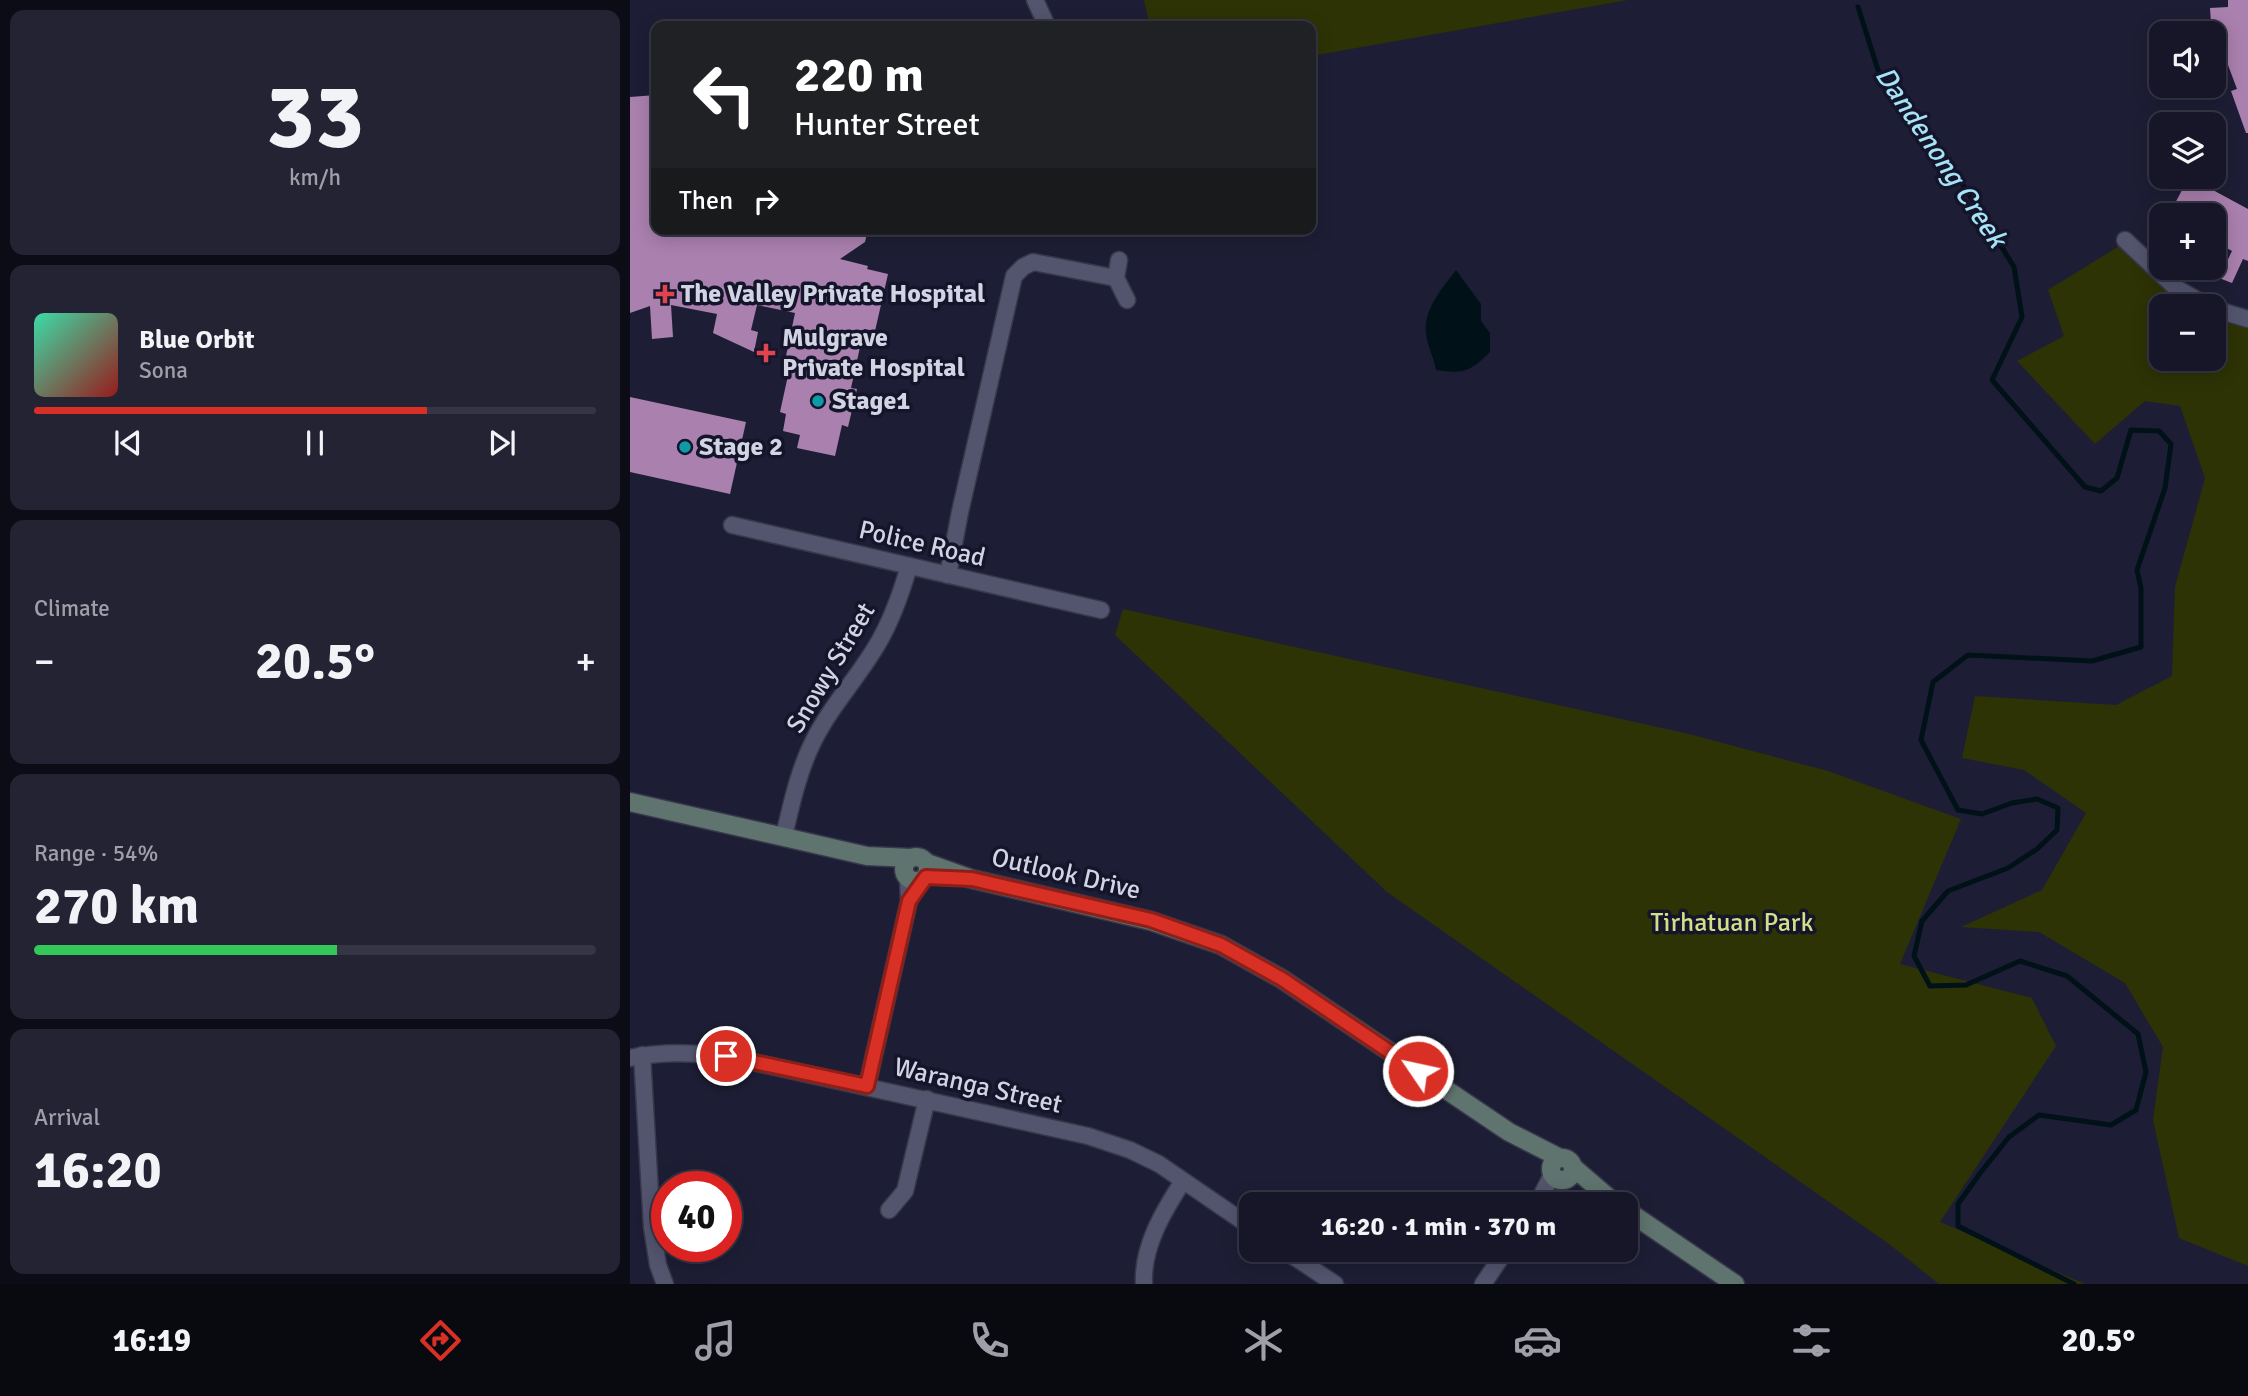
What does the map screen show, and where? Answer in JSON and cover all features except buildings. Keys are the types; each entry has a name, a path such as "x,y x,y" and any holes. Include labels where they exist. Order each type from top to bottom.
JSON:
{"street":[{"path":"1035,0 1045,21"},
{"path":"2125,240 2176,288 2187,294"},
{"path":"1119,260 1116,278 1127,300"},
{"path":"948,575 1014,276 1032,262 1116,278"},
{"path":"2226,313 2248,319"},
{"name":"Police Road","path":"732,525 1101,610"},
{"name":"Snowy Street","path":"784,836 811,746 843,692 876,648 899,600 909,566"},
{"name":"Outlook Drive","path":"630,802 867,856 916,872 972,879 1151,920 1221,945 1282,979 1509,1132 1560,1172 1596,1192"},
{"path":"867,1086 916,872"},
{"name":"Waranga Street","path":"636,1057 696,1053 726,1056 927,1099 1110,1143 1159,1164 1239,1219"},
{"path":"636,1057 652,1227 658,1265 665,1284"},
{"path":"889,1210 905,1191 927,1099"},
{"path":"1545,1192 1560,1172"},
{"path":"1144,1284 1146,1253 1170,1201 1183,1181"},
{"path":"1638,1218 1735,1284"},
{"path":"1302,1262 1335,1284"},
{"path":"1483,1284 1498,1262"}],"green space":[{"path":"1144,0 1628,0 1316,55 1316,21 1149,21"},
{"path":"2125,240 2149,259 2149,280 2175,280 2193,294 2149,294 2149,371 2226,371 2226,313 2248,319 2248,1266 2179,1238 2153,1120 2163,1047 2125,983 2039,932 1961,927 2042,890 2086,813 2024,770 1962,758 1975,696 2116,705 2172,676 2175,587 2205,478 2180,406 2145,401 2095,444 2017,361 2064,336 2048,290"},
{"name":"Tirhatuan Park","path":"1123,609 1689,734 1828,771 1961,819 1900,964 2032,998 2056,1046 1940,1222 2085,1284 1939,1284 1889,1244 1387,892 1115,635"}],"shaded area":[{"path":"1456,270 1481,304 1481,321 1490,333 1490,352 1472,368 1453,372 1436,370 1426,324 1435,299"}],"waterway":[{"name":"Dandenong Creek","path":"1858,7 1878,70 1963,185 2014,267 2022,317 1992,380 2085,487 2101,491 2117,478 2131,430 2159,431 2171,444 2165,488 2137,570 2141,588 2141,647 2092,661 1968,655 1933,682 1921,740 1958,810 1982,814 2012,803 2037,799 2058,808 2057,830 2037,849 2008,868 1948,891 1922,921 1914,956 1930,986 1966,985 2020,961 2067,976 2138,1034 2146,1072 2136,1110 2111,1125 2039,1115 2009,1137 1958,1204 1958,1226 2074,1284"}],"place":[{"name":"The Valley Private Hospital","path":"665,294"},
{"name":"Mulgrave Private Hospital","path":"766,353"},
{"name":"Stage1","path":"818,401"},
{"name":"Stage 2","path":"685,447"}],"route":[{"path":"726,1056 867,1086 909,901 926,877 972,879 1151,920 1221,945 1282,979 1418,1071"}]}
